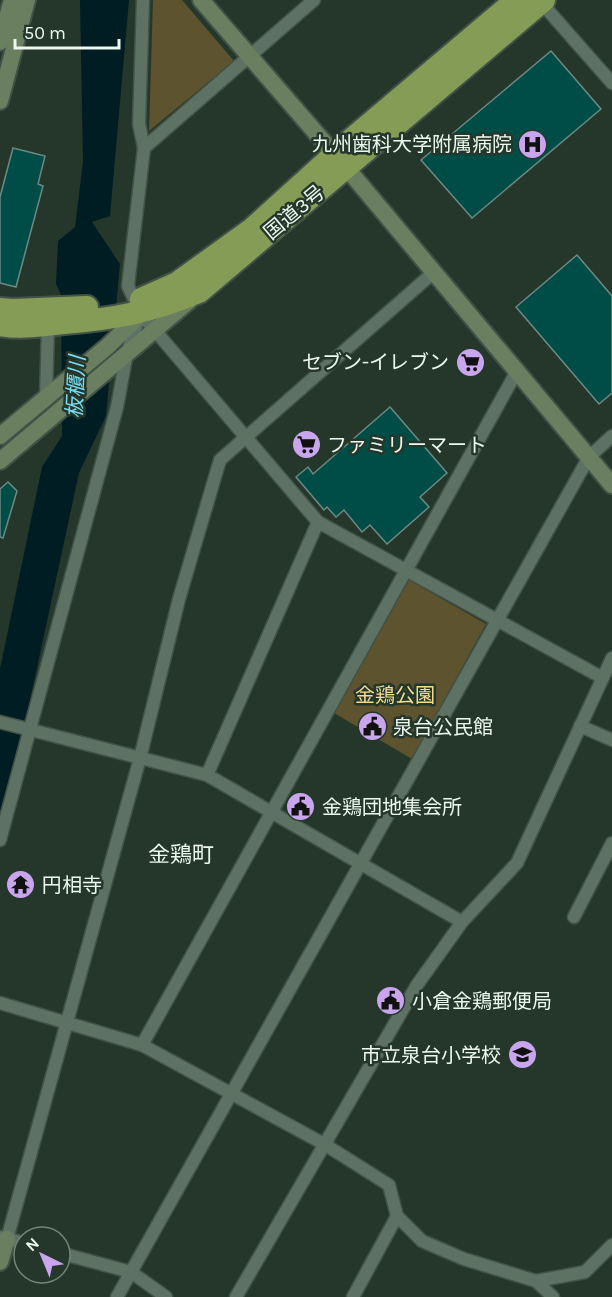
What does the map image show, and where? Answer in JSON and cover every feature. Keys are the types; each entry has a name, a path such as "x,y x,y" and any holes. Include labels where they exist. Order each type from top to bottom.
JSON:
{"highway":[{"name":"国道3号","path":"0,325 133,313 199,292 516,0"},
{"name":"国道3号","path":"133,313 252,229 340,162 542,1"},
{"name":"国道3号","path":"0,309 57,319"}],"street":[{"path":"0,42 12,0"},
{"path":"0,101 27,0"},
{"path":"0,840 117,407 127,353 133,313 128,286 144,148 139,124 143,0"},
{"path":"201,0 247,57 434,272 612,485"},
{"path":"144,148 314,0"},
{"path":"542,1 612,83"},
{"path":"0,1262 3,1238 68,1023 140,758 179,599 220,460 243,437 434,272"},
{"path":"0,436 108,346 133,313"},
{"path":"133,313 318,522 405,572 601,677"},
{"path":"50,393 57,319"},
{"path":"0,461 127,353"},
{"path":"142,1045 517,371"},
{"path":"117,1297 589,457 612,436"},
{"path":"207,775 318,522"},
{"path":"236,1297 417,985 462,922 518,864 601,677 612,658"},
{"path":"0,722 207,775 462,922"},
{"path":"580,726 612,740"},
{"path":"574,917 612,843"},
{"path":"0,1003 142,1045 324,1144 389,1185 397,1215 422,1241 464,1259 536,1281 585,1272 612,1245"},
{"path":"353,1297 397,1215"},
{"path":"72,1256 131,1272 165,1297"},
{"path":"536,1281 552,1297"}],"green space":[{"path":"153,0 182,0 234,61 149,131"},
{"name":"金鶏公園","path":"409,580 486,624 412,759 334,713"}],"water":[{"name":"板櫃川","path":"80,0 129,0 110,216 92,222 120,264 106,416 79,473 16,765 0,818 0,669 42,467 62,436 61,295 56,284 58,241 75,227 83,162"}],"building":[{"path":"551,51 601,109 472,218 421,160"},
{"path":"13,148 45,156 38,184 43,186 16,287 0,283 0,197"},
{"path":"577,255 612,296 612,393 599,404 516,307"},
{"path":"390,407 447,473 420,497 429,507 387,544 370,525 362,532 344,510 336,517 327,507 324,510 296,477 308,467 313,474"},
{"path":"8,482 17,491 3,538 0,537 0,489"}],"place":[{"name":"九州歯科大学附属病院","path":"533,144"},
{"name":"セブン-イレブン","path":"470,362"},
{"name":"ファミリーマート","path":"306,445"},
{"name":"泉台公民館","path":"372,727"},
{"name":"金鶏団地集会所","path":"301,807"},
{"name":"円相寺","path":"21,885"},
{"name":"小倉金鶏郵便局","path":"391,1001"},
{"name":"市立泉台小学校","path":"522,1055"}],"district":[{"name":"金鶏町","path":"181,854"}]}
